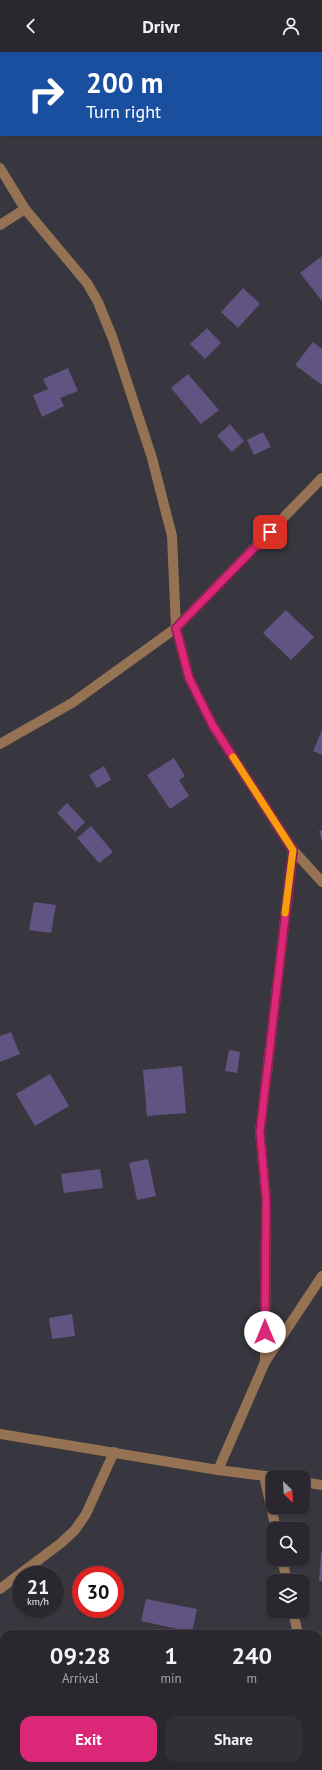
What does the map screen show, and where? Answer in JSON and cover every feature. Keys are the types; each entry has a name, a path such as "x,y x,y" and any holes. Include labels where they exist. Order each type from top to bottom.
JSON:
{"street":[{"path":"0,168 25,209 87,283 98,302 113,339 152,458 172,536 176,628 189,678 213,726 293,850 322,882"},
{"path":"1,222 25,209"},
{"path":"0,744 72,703 176,628 322,478"},
{"path":"265,1362 266,1198 260,1132 293,850"},
{"path":"218,1470 265,1362 322,1276"},
{"path":"0,1434 266,1477"},
{"path":"0,1589 76,1530 86,1514 114,1452"},
{"path":"310,1483 322,1484"},
{"path":"295,1618 297,1630"}],"building":[{"path":"322,256 322,301 300,273"},
{"path":"243,288 260,304 238,328 221,312"},
{"path":"207,328 221,343 205,359 190,344"},
{"path":"313,342 322,349 322,385 295,365"},
{"path":"68,368 78,391 60,398 64,406 42,417 33,395 48,389 43,379"},
{"path":"188,374 219,410 201,424 171,388"},
{"path":"230,424 244,441 232,452 217,436"},
{"path":"263,432 271,447 254,455 247,440"},
{"path":"286,610 314,637 291,660 263,633"},
{"path":"322,730 322,755 313,751"},
{"path":"174,758 185,776 179,780 189,796 170,809 147,775"},
{"path":"104,766 111,780 97,788 89,775"},
{"path":"67,803 85,822 75,832 57,813"},
{"path":"91,826 113,852 99,863 77,838"},
{"path":"322,830 322,841 319,831"},
{"path":"34,902 56,905 51,933 29,930"},
{"path":"11,1032 20,1054 0,1062 0,1036"},
{"path":"229,1050 240,1052 237,1073 225,1071"},
{"path":"182,1066 186,1113 147,1116 143,1070"},
{"path":"50,1074 69,1106 35,1126 16,1094"},
{"path":"148,1159 156,1196 137,1200 129,1163"},
{"path":"100,1169 103,1188 64,1193 61,1174"},
{"path":"72,1314 75,1336 52,1339 49,1318"},
{"path":"321,1552 322,1581 319,1581"},
{"path":"146,1599 197,1609 192,1630 183,1630 141,1621"}],"slow traffic":[{"path":"233,757 293,850 285,913"}],"route":[{"path":"265,1332 266,1198 260,1132 293,850 213,726 189,678 176,628 270,532"}]}
